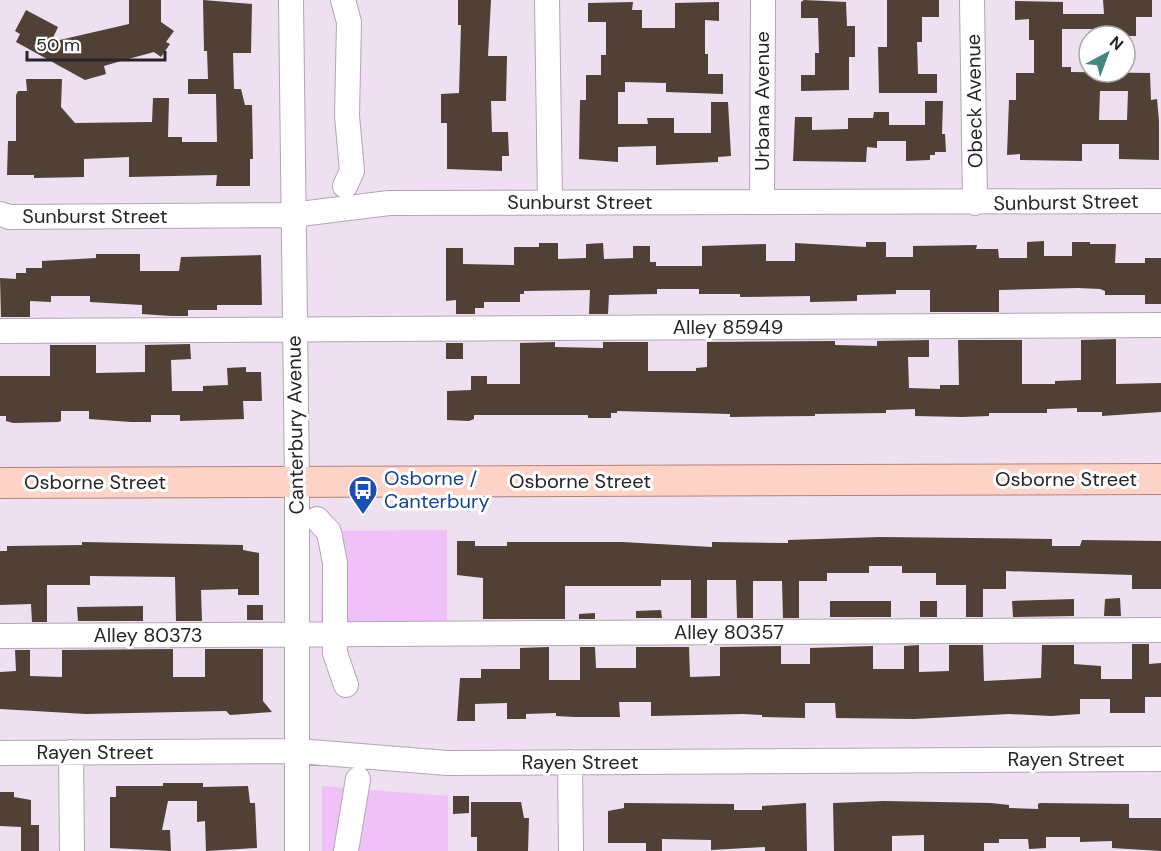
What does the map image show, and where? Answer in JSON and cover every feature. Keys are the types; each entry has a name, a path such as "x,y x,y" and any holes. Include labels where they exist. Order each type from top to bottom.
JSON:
{"main road":[{"name":"Osborne Street","path":"0,483 1161,479"}],"street":[{"name":"Canterbury Avenue","path":"291,0 297,482 297,851"},
{"path":"343,0 349,22 347,116 352,171 345,186"},
{"path":"547,0 550,201"},
{"name":"Urbana Avenue","path":"762,202 763,0"},
{"name":"Obeck Avenue","path":"972,0 975,202"},
{"name":"Sunburst Street","path":"0,214 10,217 292,215 389,203 550,201 1161,201"},
{"name":"Alley 85949","path":"0,331 1161,325"},
{"path":"317,519 329,532 335,563 334,652 346,685"},
{"name":"Alley 80357","path":"297,634 1161,630"},
{"name":"Alley 80373","path":"0,636 297,634"},
{"path":"71,752 72,851"},
{"name":"Rayen Street","path":"0,753 298,752 447,763 1161,759"},
{"path":"570,762 571,851"},
{"path":"346,851 358,779"}],"shaded area":[{"path":"447,530 447,622 321,624 323,531"},
{"path":"322,786 448,796 448,851 322,851"}],"building":[{"path":"129,0 161,0 161,22 174,31 166,42 170,44 161,57 154,52 104,66 106,74 85,80 16,42 20,34 15,31 26,10 58,27 51,42 129,24"},
{"path":"203,0 252,4 251,53 233,53 234,89 241,89 245,105 252,105 253,159 250,159 250,186 216,186 217,175 129,177 129,157 84,159 84,177 34,178 34,175 7,175 8,141 16,141 16,95 18,91 27,91 26,79 62,79 61,107 75,123 152,122 153,98 169,98 168,137 182,137 182,142 217,142 216,94 188,94 188,79 208,79 207,51 204,51"},
{"path":"458,0 491,0 488,56 507,56 506,101 491,101 492,132 508,132 509,156 502,156 502,171 447,169 447,123 441,123 441,94 459,93 461,25 458,25"},
{"path":"804,0 846,2 847,26 855,26 855,57 849,57 849,90 801,91 801,75 815,75 815,53 819,53 818,18 801,18 801,2"},
{"path":"887,0 939,0 939,17 922,17 922,42 917,42 918,74 937,74 937,93 879,93 878,47 887,47"},
{"path":"1103,0 1152,0 1152,17 1136,17 1136,24 1077,24 1077,29 1062,29 1062,67 1071,67 1071,72 1077,72 1077,84 1137,84 1137,73 1150,73 1151,100 1157,99 1159,160 1119,159 1119,144 1082,144 1082,161 1020,160 1020,154 1007,155 1009,100 1016,100 1016,73 1034,73 1034,40 1029,40 1029,19 1015,20 1015,1 1063,2 1063,14 1104,14","holes":["1100,91 1128,91 1127,120 1099,120"]},
{"path":"633,2 632,10 642,10 642,28 675,28 675,3 719,2 719,21 705,20 705,54 708,54 708,74 723,74 723,94 666,92 666,83 625,82 625,92 618,92 618,124 648,124 647,118 674,118 674,133 711,133 711,102 728,102 731,156 718,157 718,162 656,165 656,146 618,147 618,162 579,159 580,100 586,100 586,75 601,75 601,55 606,55 606,22 588,22 588,3"},
{"path":"925,101 943,101 942,134 945,134 946,152 935,152 935,155 930,155 930,160 906,161 906,141 877,141 877,148 867,147 866,162 793,161 795,117 812,117 812,130 848,129 848,118 873,118 874,112 889,112 889,125 925,125"},
{"path":"1044,241 1044,256 1072,256 1072,242 1090,242 1090,244 1116,244 1115,263 1145,263 1145,258 1161,258 1161,304 1145,304 1145,295 1105,295 1105,291 1100,289 1078,288 999,290 999,312 930,312 930,290 896,290 896,294 857,295 857,301 810,302 810,296 740,297 740,294 699,294 699,289 657,289 657,294 609,295 608,314 589,314 590,290 524,291 524,294 520,294 520,302 484,302 484,308 475,308 475,314 456,314 456,300 446,301 446,248 463,248 463,264 514,265 514,247 539,247 539,243 558,243 558,259 586,258 586,244 603,243 604,259 633,258 633,246 650,246 650,262 656,262 656,266 702,266 702,246 766,244 766,261 795,261 795,243 866,247 866,242 886,242 886,257 913,257 913,246 977,245 976,249 998,249 999,258 1027,258 1027,242"},
{"path":"96,254 140,254 140,271 179,271 181,257 261,255 262,305 217,305 217,310 188,310 188,316 171,316 142,314 142,305 90,302 90,296 51,296 51,302 30,301 30,317 1,317 0,278 16,279 16,273 26,273 26,268 42,268 42,261 96,258"},
{"path":"1116,339 1116,384 1161,383 1161,412 1102,416 1102,412 1077,412 1077,408 1047,409 1047,413 989,413 989,416 962,417 915,416 915,409 886,410 886,413 730,417 730,414 617,411 617,413 611,413 611,418 588,418 588,415 474,415 474,419 469,421 447,420 447,391 471,390 471,376 487,376 487,384 520,384 520,343 555,342 555,347 603,348 603,342 648,342 648,371 696,371 696,368 707,367 707,342 835,341 835,345 877,346 877,341 929,340 929,357 908,357 909,388 940,389 940,385 959,385 958,340 1022,340 1022,384 1055,384 1055,381 1081,380 1081,340"},
{"path":"446,343 463,343 463,359 446,359"},
{"path":"190,344 191,359 171,360 172,391 203,391 203,386 228,385 227,368 246,367 246,372 261,372 262,401 243,401 244,419 180,421 180,415 151,415 151,422 131,422 89,419 89,411 61,411 61,421 58,422 13,423 6,421 6,416 0,416 0,376 50,376 50,345 96,345 96,373 145,372 145,345"},
{"path":"880,537 1052,539 1052,546 1080,546 1082,540 1161,541 1161,589 1132,589 1132,575 1006,571 1006,589 983,589 983,617 966,617 966,585 936,585 936,573 902,573 902,566 869,566 869,573 827,573 827,581 799,581 799,618 783,618 782,581 753,581 753,618 737,618 736,580 707,580 707,618 691,618 691,580 661,580 661,586 565,586 565,619 483,619 483,578 457,575 457,541 475,541 475,546 507,546 507,542 622,542 712,547 712,542 788,543 788,540"},
{"path":"82,542 243,545 243,550 259,553 259,595 238,595 238,589 201,590 202,621 176,621 175,577 90,576 90,585 47,585 47,622 32,622 31,604 0,605 0,551 7,551 7,546 82,545"},
{"path":"1120,598 1121,616 1104,616 1105,599"},
{"path":"1074,599 1074,616 1013,617 1012,601"},
{"path":"830,601 891,601 891,617 830,617"},
{"path":"920,601 937,601 937,617 920,617"},
{"path":"247,605 263,605 263,620 247,620"},
{"path":"143,606 143,621 78,621 77,607"},
{"path":"661,610 662,618 636,618 636,611"},
{"path":"595,613 595,619 579,619 579,614"},
{"path":"1132,644 1149,644 1149,664 1161,663 1161,697 1145,697 1145,713 1110,713 1110,699 1080,699 1080,714 1051,716 1009,714 914,719 836,718 835,703 805,703 805,718 743,714 651,716 651,702 619,702 620,717 556,716 556,713 526,714 526,719 507,719 507,703 475,704 475,721 457,721 460,678 481,678 481,669 520,669 520,648 549,647 549,680 580,680 580,647 595,647 596,668 636,668 636,647 689,647 690,677 720,676 720,647 781,646 781,664 810,664 810,648 873,646 873,669 904,669 904,646 919,645 919,672 949,671 949,645 983,645 984,681 1041,678 1042,645 1074,645 1074,664 1101,666 1101,679 1132,679"},
{"path":"173,649 173,677 205,677 205,649 263,649 263,701 272,712 230,715 226,711 86,714 0,709 0,672 16,671 15,650 30,650 30,676 62,677 62,650"},
{"path":"163,783 203,783 203,787 248,786 250,803 255,803 257,848 206,851 205,821 197,822 197,801 168,801 162,830 170,830 171,851 110,848 110,797 116,797 116,786 163,786"},
{"path":"0,792 14,792 14,797 31,800 31,825 39,825 39,851 21,851 21,827 0,826"},
{"path":"453,796 469,796 469,813 453,814"},
{"path":"884,801 991,803 1009,805 1009,808 1038,809 1040,803 1129,804 1129,818 1161,818 1161,851 1112,848 1112,841 1080,842 1080,837 1046,837 1046,848 1029,849 1028,839 999,839 999,843 984,843 984,851 924,851 924,835 892,836 892,851 834,851 833,803"},
{"path":"471,802 521,802 524,818 529,818 528,851 477,851 477,837 471,837"},
{"path":"624,803 734,804 734,810 762,810 762,806 806,803 807,851 765,851 765,847 711,850 711,840 662,839 662,851 646,851 646,843 608,843 608,811 624,808"}],"place":[{"name":"Osborne / Canterbury","path":"363,516"}]}
